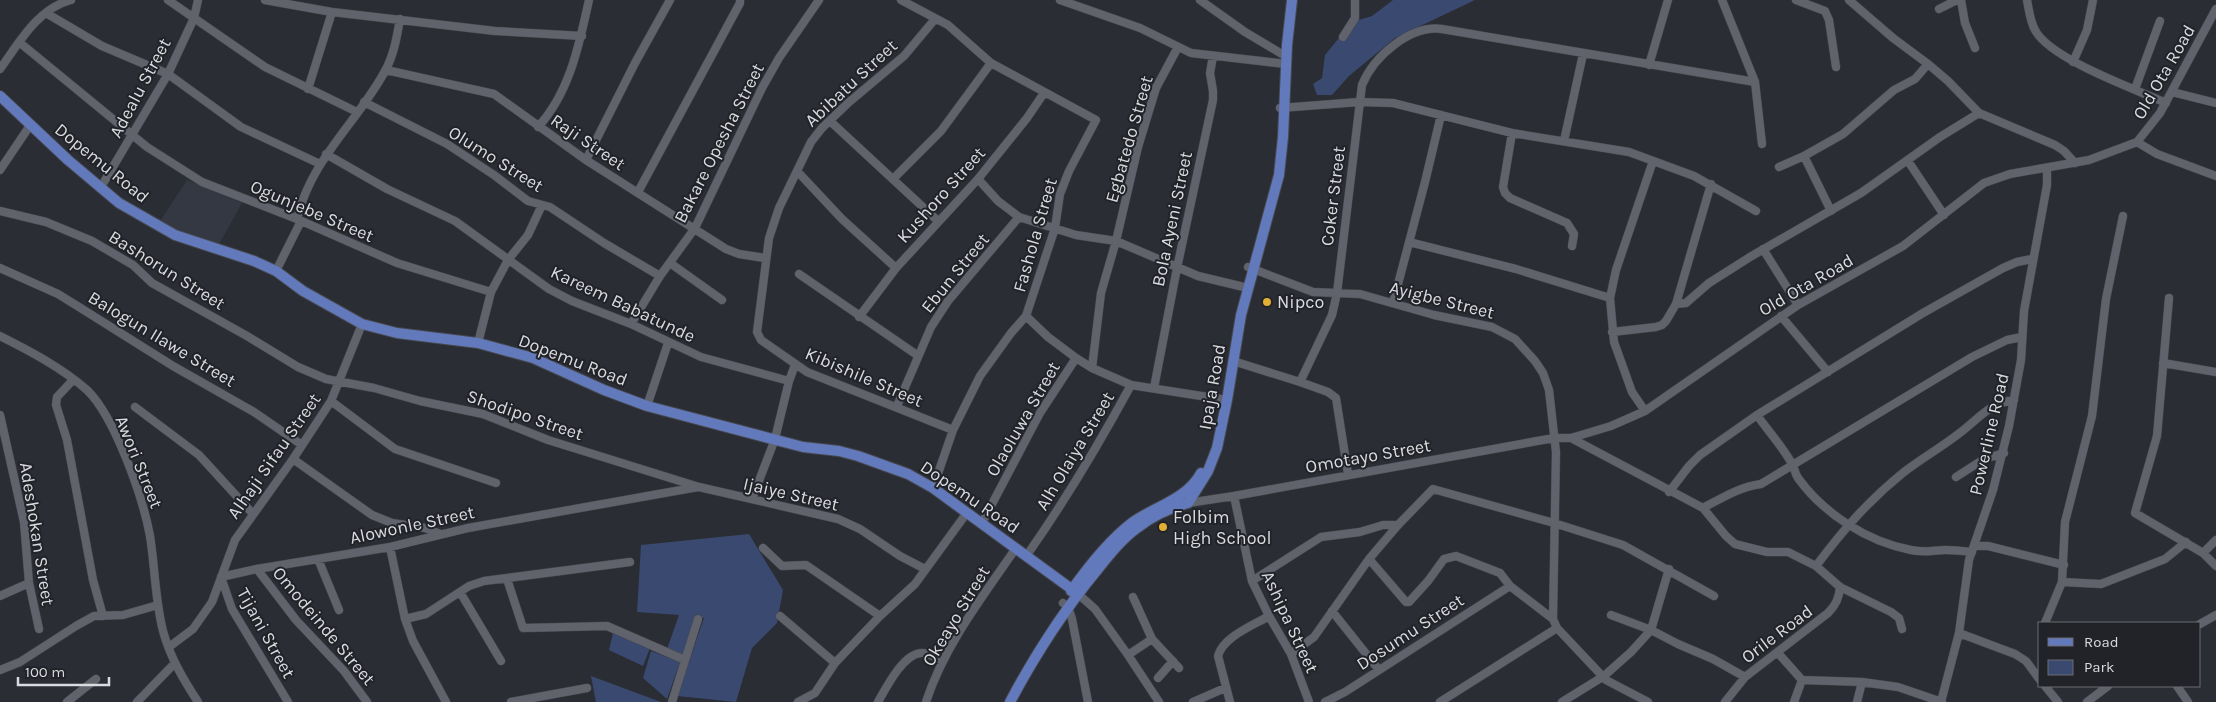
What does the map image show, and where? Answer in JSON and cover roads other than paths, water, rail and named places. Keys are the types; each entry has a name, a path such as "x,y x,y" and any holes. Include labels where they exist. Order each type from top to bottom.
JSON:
{"main road":[{"name":"Ipaja Road","path":"1224,399 1233,324 1279,175 1286,0"},
{"name":"Ipaja Road","path":"1284,60 1292,0"},
{"name":"Dopemu Road","path":"0,96 68,160 119,203 167,232 254,262 276,272 303,291 362,324 390,332 478,343 533,358 597,387 647,406 803,447 839,451 882,463 933,488 966,514 982,522 1075,591"},
{"name":"Ipaja Road","path":"1185,499 1212,464 1233,361 1245,287"},
{"path":"1003,702 1024,662 1075,591 1137,527 1185,499"},
{"path":"1010,702 1065,605"}],"street":[{"path":"0,69 31,26 55,6 71,0"},
{"path":"168,0 266,67 357,112"},
{"name":"Adealu Street","path":"101,187 168,74 194,18 198,0"},
{"path":"265,0 332,12 495,31 582,36"},
{"path":"538,127 555,107 561,96 582,36 589,0"},
{"path":"586,160 635,63 670,0"},
{"name":"Bakare Opesha Street","path":"631,324 660,276 695,228 762,88 779,58 819,0"},
{"path":"901,0 948,25 991,62 1044,93"},
{"path":"1060,0 1140,28 1178,48 1197,54 1284,60"},
{"path":"1200,0 1284,60"},
{"path":"1343,37 1355,18 1356,0"},
{"path":"1649,65 1668,0"},
{"path":"1722,0 1755,82 1762,144"},
{"path":"1796,0 1825,11 1829,20 1836,67"},
{"path":"1849,0 1887,34 1928,64 1979,113 2055,145 2077,162"},
{"path":"1939,9 1957,0"},
{"path":"1961,0 1965,23 1974,48"},
{"path":"2027,0 2036,32 2042,39 2074,62 2166,102"},
{"path":"2074,62 2087,30 2093,0"},
{"path":"638,192 740,2"},
{"name":"Old Ota Road","path":"1554,438 1571,438 1611,426 1644,411 1798,305 1903,246 1984,183 2010,174 2089,159 2137,142 2153,124 2216,9"},
{"path":"308,89 332,12"},
{"path":"46,14 102,46 168,74 240,127 320,164"},
{"path":"276,272 299,220 306,189 326,154 386,70 400,19"},
{"name":"Abibatu Street","path":"765,258 774,222 811,142 830,121 904,56 935,19"},
{"path":"2135,89 2160,21"},
{"name":"Coker Street","path":"1300,382 1332,315 1337,294 1362,84 1372,64 1399,43 1419,30 1431,28 1755,82"},
{"name":"Ogunjebe Street","path":"19,42 134,134 147,147 202,182 299,220 397,263 490,292"},
{"name":"Egbatedo Street","path":"1092,368 1101,294 1116,241 1138,147 1160,79 1178,48"},
{"path":"1564,141 1582,54"},
{"name":"Bola Ayeni Street","path":"1154,388 1212,100 1213,91 1210,73 1213,56"},
{"path":"892,179 942,131 991,62"},
{"path":"1779,167 1804,156 1850,128 1890,94 1915,79 1928,64"},
{"name":"Raji Street","path":"386,70 487,91 505,100 538,127 586,160 726,249 739,254 765,258"},
{"path":"2172,92 2216,102"},
{"name":"Fashola Street","path":"933,488 954,430 980,376 1011,333 1026,316 1055,228 1060,194 1069,171 1096,120 1044,93"},
{"name":"Kushoro Street","path":"859,316 896,268 978,179 1027,118 1044,93"},
{"name":"Olumo Street","path":"364,102 447,144 494,174 528,201 550,206 604,243 660,276"},
{"path":"1283,108 1359,102 1393,104 1512,133 1629,152 1711,184 1756,211"},
{"path":"1676,304 1686,303 1709,283 1881,180 1940,137 1979,113"},
{"path":"1393,303 1440,115"},
{"path":"830,121 938,221"},
{"path":"0,170 31,124"},
{"path":"1512,133 1503,186 1505,193 1510,198 1567,223 1574,234 1572,246"},
{"path":"2137,142 2157,154 2216,176"},
{"name":"Kareem Babatunde","path":"326,154 387,189 454,221 549,289 572,301 631,324 701,357 789,381"},
{"path":"1804,156 1831,211"},
{"path":"1644,411 1632,392 1619,359 1612,332 1610,298 1616,270 1653,161"},
{"path":"1908,161 1944,215"},
{"name":"Powerline Road","path":"1942,702 1959,633 1966,573 2004,452 2021,360 2024,311 2032,259 2047,186 2046,168"},
{"path":"797,171 842,219 896,268"},
{"path":"978,179 998,201 1019,217 1076,235 1116,241 1198,276 1245,287"},
{"path":"1612,332 1656,327 1666,321 1676,304 1711,184"},
{"path":"478,343 490,292 508,260 528,235 542,205"},
{"name":"Bashorun Street","path":"0,210 46,222 92,241 133,265 152,282 248,336 298,367 326,379 340,382"},
{"path":"2045,622 2062,582 2065,522 2092,416 2106,299 2123,216"},
{"name":"Ebun Street","path":"897,406 917,355 931,327 948,301 1019,217"},
{"path":"1409,242 1516,269 1610,298"},
{"path":"1763,249 1798,305"},
{"name":"Kibishile Street","path":"765,258 758,336 807,372 954,430"},
{"path":"1669,492 1688,466 1757,415 2002,268 2032,259"},
{"path":"670,263 722,300"},
{"name":"Balogun Ilawe Street","path":"0,268 51,291 79,307 173,366 254,412 302,446"},
{"name":"Ayigbe Street","path":"1251,268 1313,292 1360,294 1434,315 1492,327 1515,339 1536,361 1549,390 1554,438 1556,480 1553,619"},
{"path":"798,274 917,355"},
{"path":"2169,298 2157,436 2135,513 2203,553 2216,566"},
{"path":"1026,316 1048,337 1076,358 1092,368 1131,385 1224,399"},
{"path":"1781,316 1828,372"},
{"name":"Alhaji Sifau Street","path":"221,577 235,540 302,446 331,401 362,324"},
{"name":"Awori Street","path":"0,336 50,363 88,391 114,432 140,496 149,534 158,605 169,647 175,663 198,702"},
{"path":"1702,508 1747,486 1761,484 1972,357 2000,343 2022,337"},
{"path":"647,406 668,343"},
{"name":"Olaoluwa Street","path":"982,522 1040,413 1076,358"},
{"path":"1233,361 1328,392 1336,398 1348,474"},
{"path":"2163,364 2216,372"},
{"path":"752,499 774,438 795,365"},
{"path":"73,380 57,397 56,405 67,440 93,580 103,616"},
{"name":"Shodipo Street","path":"340,382 483,414 548,440 699,487"},
{"name":"Alh Olaiya Street","path":"1027,555 1060,508 1131,385"},
{"path":"1816,566 1847,524 1874,497 1905,471 1960,433 1980,414 1998,403 2014,400"},
{"path":"331,401 395,449 496,483"},
{"path":"135,407 199,455 253,514"},
{"name":"Adeshokan Street","path":"0,415 24,522 29,583 39,629"},
{"path":"1757,415 1792,464 1796,476 1820,503 1847,524 1883,542 1923,552 1974,549 1988,546 2064,565"},
{"name":"Omotayo Street","path":"1185,499 1234,496 1554,438"},
{"path":"1571,438 1702,508 1735,544 1766,552 1788,552 1816,566 1840,587 1891,612 1899,618 1902,629"},
{"path":"1956,478 1984,459 2004,452"},
{"path":"293,459 367,509 372,515 392,523 425,528 440,534"},
{"name":"Ijaiye Street","path":"699,487 838,519 860,529 900,556 925,569"},
{"name":"Alowonle Street","path":"221,577 257,569 390,547 440,534 699,487"},
{"path":"1291,654 1314,637 1368,559 1429,491 1437,489 1554,523 1623,546 1669,569 1714,596"},
{"name":"Ashipa Street","path":"1234,496 1252,581 1291,654 1309,702"},
{"path":"798,702 815,693 835,664 880,616 915,584 966,514"},
{"path":"1252,581 1321,538 1360,532 1384,525 1398,525"},
{"path":"2203,553 2216,540"},
{"path":"2062,582 2101,584 2165,559 2186,542"},
{"path":"390,547 405,619 412,640 446,702"},
{"path":"763,548 782,566 806,565 880,616"},
{"name":"Okeayo Street","path":"926,702 943,661 967,620 1016,548"},
{"path":"1368,559 1406,602 1409,602 1428,582 1444,559 1449,557 1456,556 1500,573 1510,586 1553,619 1557,628 1575,645 1591,665 1611,683 1648,702"},
{"path":"318,559 339,610"},
{"path":"405,619 426,614 469,586 484,581 630,562"},
{"name":"Omodeinde Street","path":"257,569 296,620 344,671 367,702"},
{"path":"1562,702 1604,676 1631,652 1651,630 1669,569"},
{"path":"169,647 193,629 203,616 212,602 221,577"},
{"name":"Tijani Street","path":"221,577 232,609 288,702"},
{"path":"507,579 523,628 607,626 685,660"},
{"path":"0,596 29,583"},
{"name":"Dosumu Street","path":"1325,702 1345,692 1510,586"},
{"name":"Orile Road","path":"1725,702 1745,677 1778,653 1835,606 1840,587"},
{"path":"1075,591 1095,609 1160,702"},
{"path":"460,592 502,661"},
{"path":"1133,597 1152,639 1179,668"},
{"path":"0,670 20,662 94,616 123,615 158,605"},
{"path":"1065,605 1075,630 1088,702"},
{"path":"1332,611 1379,670"},
{"path":"1612,615 1713,658 1745,677"},
{"path":"2201,623 2216,615"},
{"path":"780,616 835,664"},
{"path":"1230,702 1218,656 1219,651 1222,646 1246,629 1269,616"},
{"path":"672,702 698,619"},
{"path":"1440,702 1557,628"},
{"path":"1959,633 2015,654 2026,661 2038,676"},
{"path":"1128,655 1152,639"},
{"path":"878,702 894,674 903,664 919,653 927,654 943,661"},
{"path":"1778,653 1802,680 1862,682 1898,687 1942,702"},
{"path":"1158,678 1173,661"},
{"path":"137,702 175,663"},
{"path":"67,702 96,679"},
{"path":"1794,702 1802,680"},
{"path":"1857,702 1862,682"},
{"path":"2046,687 2058,702"},
{"path":"2087,702 2107,687"},
{"path":"2178,687 2188,702"},
{"path":"511,702 587,688"},
{"path":"1193,702 1225,688"}],"place":[{"name":"Nipco","path":"1267,302"},
{"name":"Folbim High School","path":"1163,527"}]}
